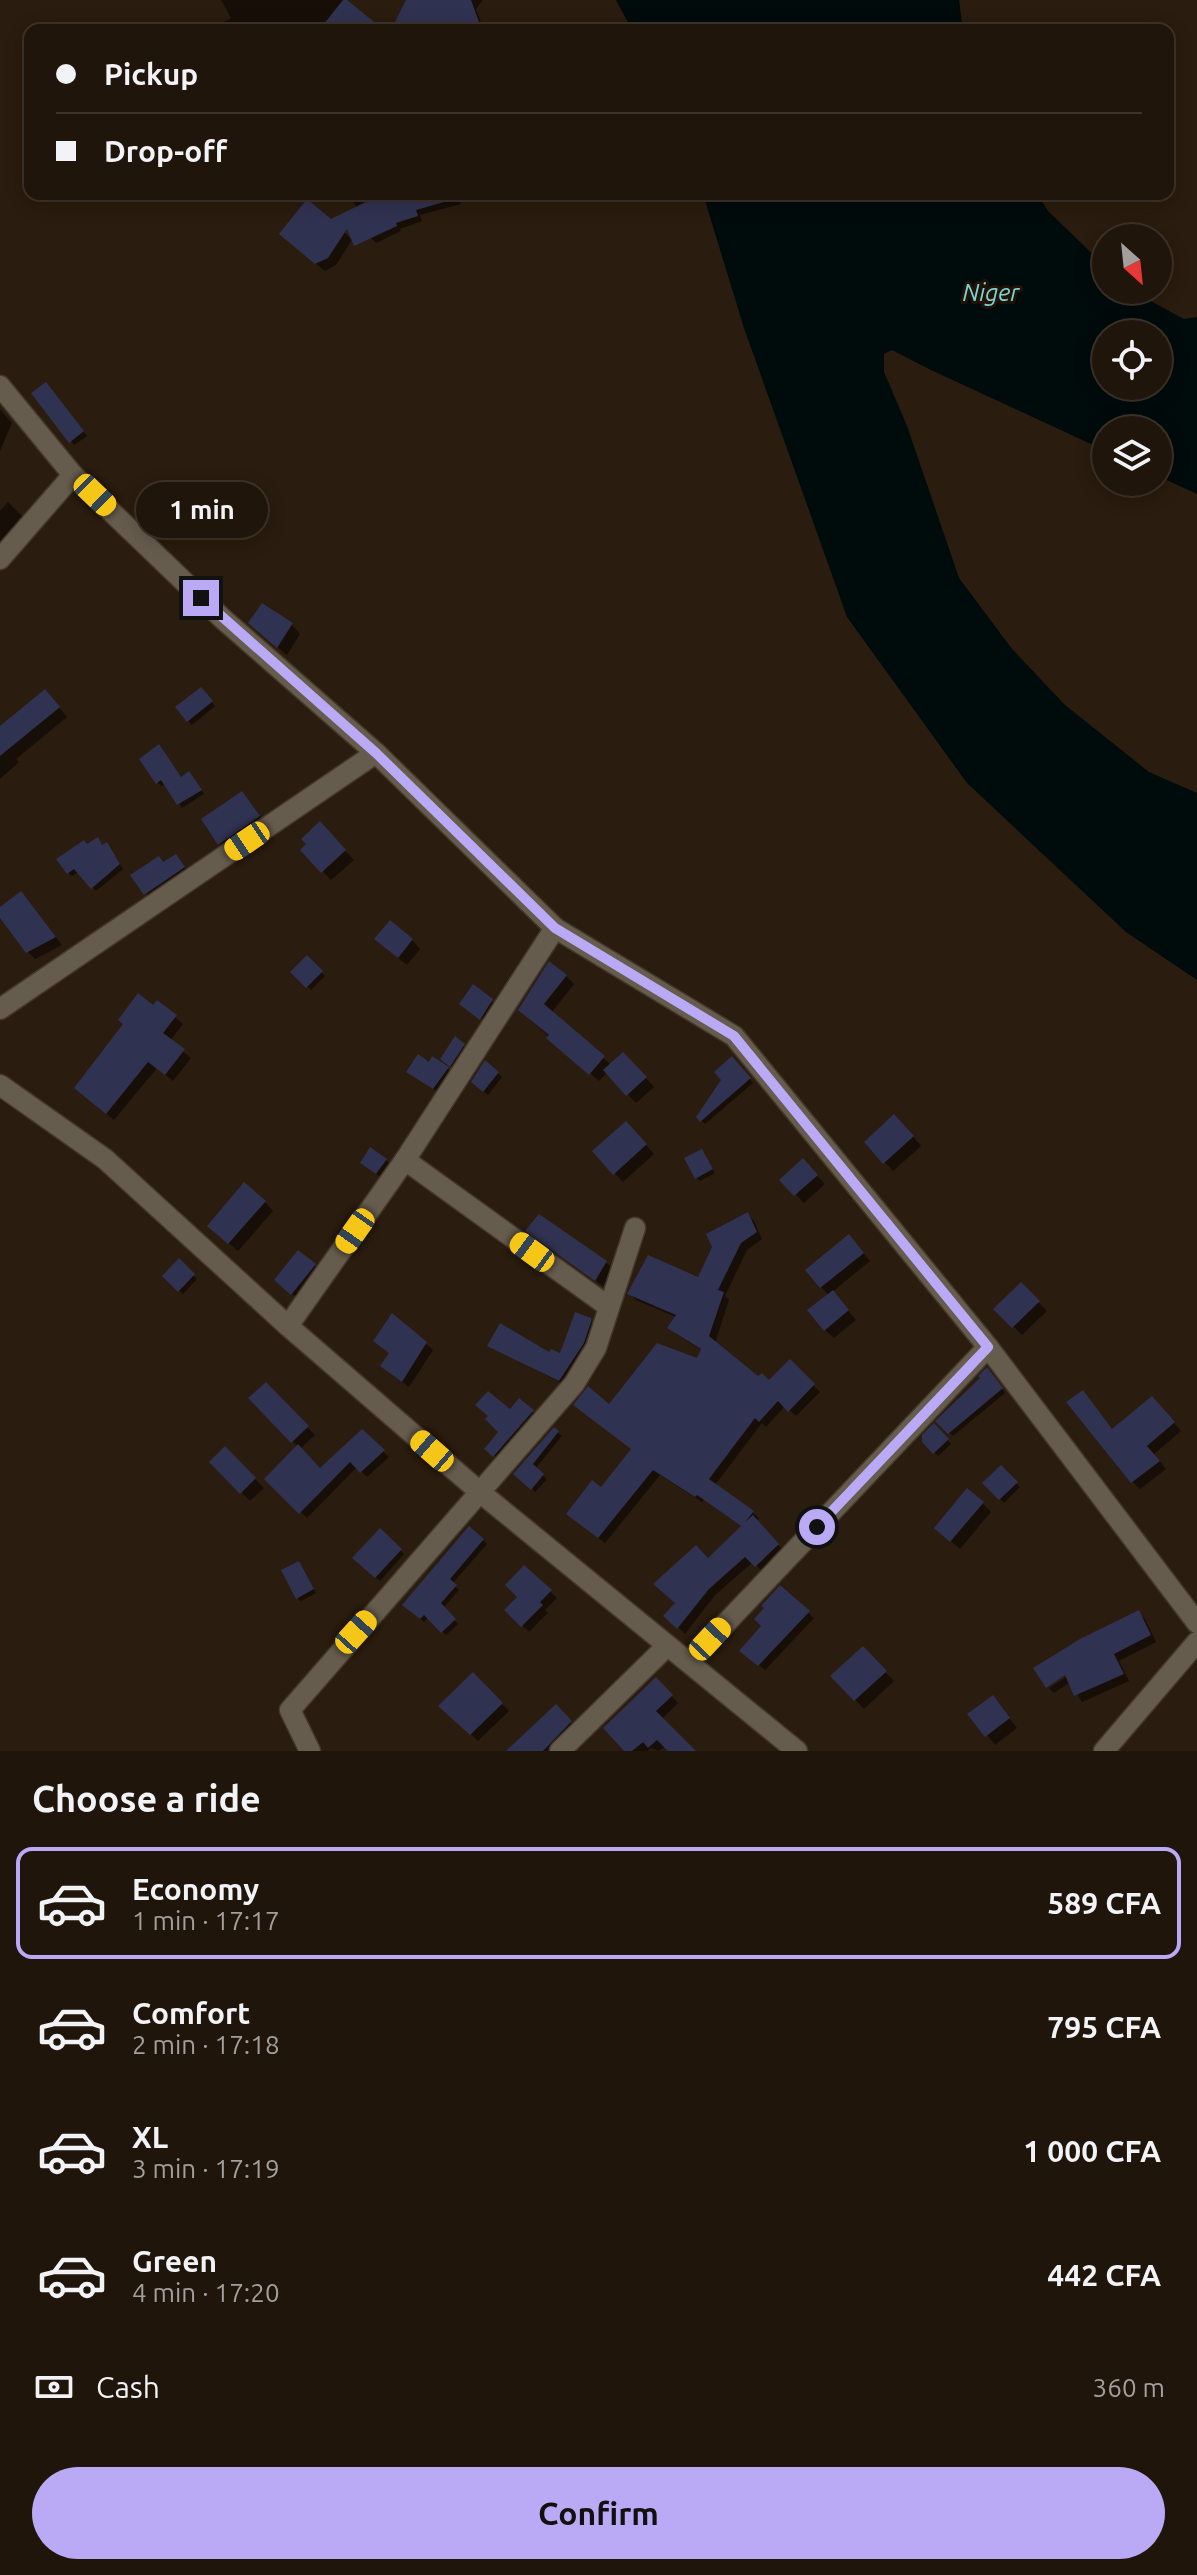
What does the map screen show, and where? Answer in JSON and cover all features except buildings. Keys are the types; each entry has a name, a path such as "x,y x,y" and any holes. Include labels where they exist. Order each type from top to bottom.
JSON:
{"street":[{"path":"0,386 73,475 223,619 376,753 555,928 734,1036 988,1347 1197,1623"},
{"path":"0,559 73,475"},
{"path":"0,1009 376,753"},
{"path":"288,1326 405,1160 555,928"},
{"path":"0,1085 105,1159 288,1326 481,1493 797,1751"},
{"path":"405,1160 609,1307"},
{"path":"310,1751 290,1710 574,1384 596,1348 635,1228"},
{"path":"689,1662 988,1347"},
{"path":"1104,1751 1197,1642"},
{"path":"560,1751 666,1647"}],"water":[{"path":"616,0 959,0 962,24 629,24"},
{"name":"Niger","path":"705,200 1041,200 1048,211 1092,253 1092,304 1156,304 1184,319 1197,317 1197,494 1172,482 1172,416 1092,416 1092,445 892,350 884,354 884,372 907,426 959,578 1012,649 1065,705 1149,772 1197,793 1197,980 1126,932 967,783 847,617 744,328"}],"route":[{"path":"201,598 376,753 555,928 734,1036 988,1347 817,1527"}]}
